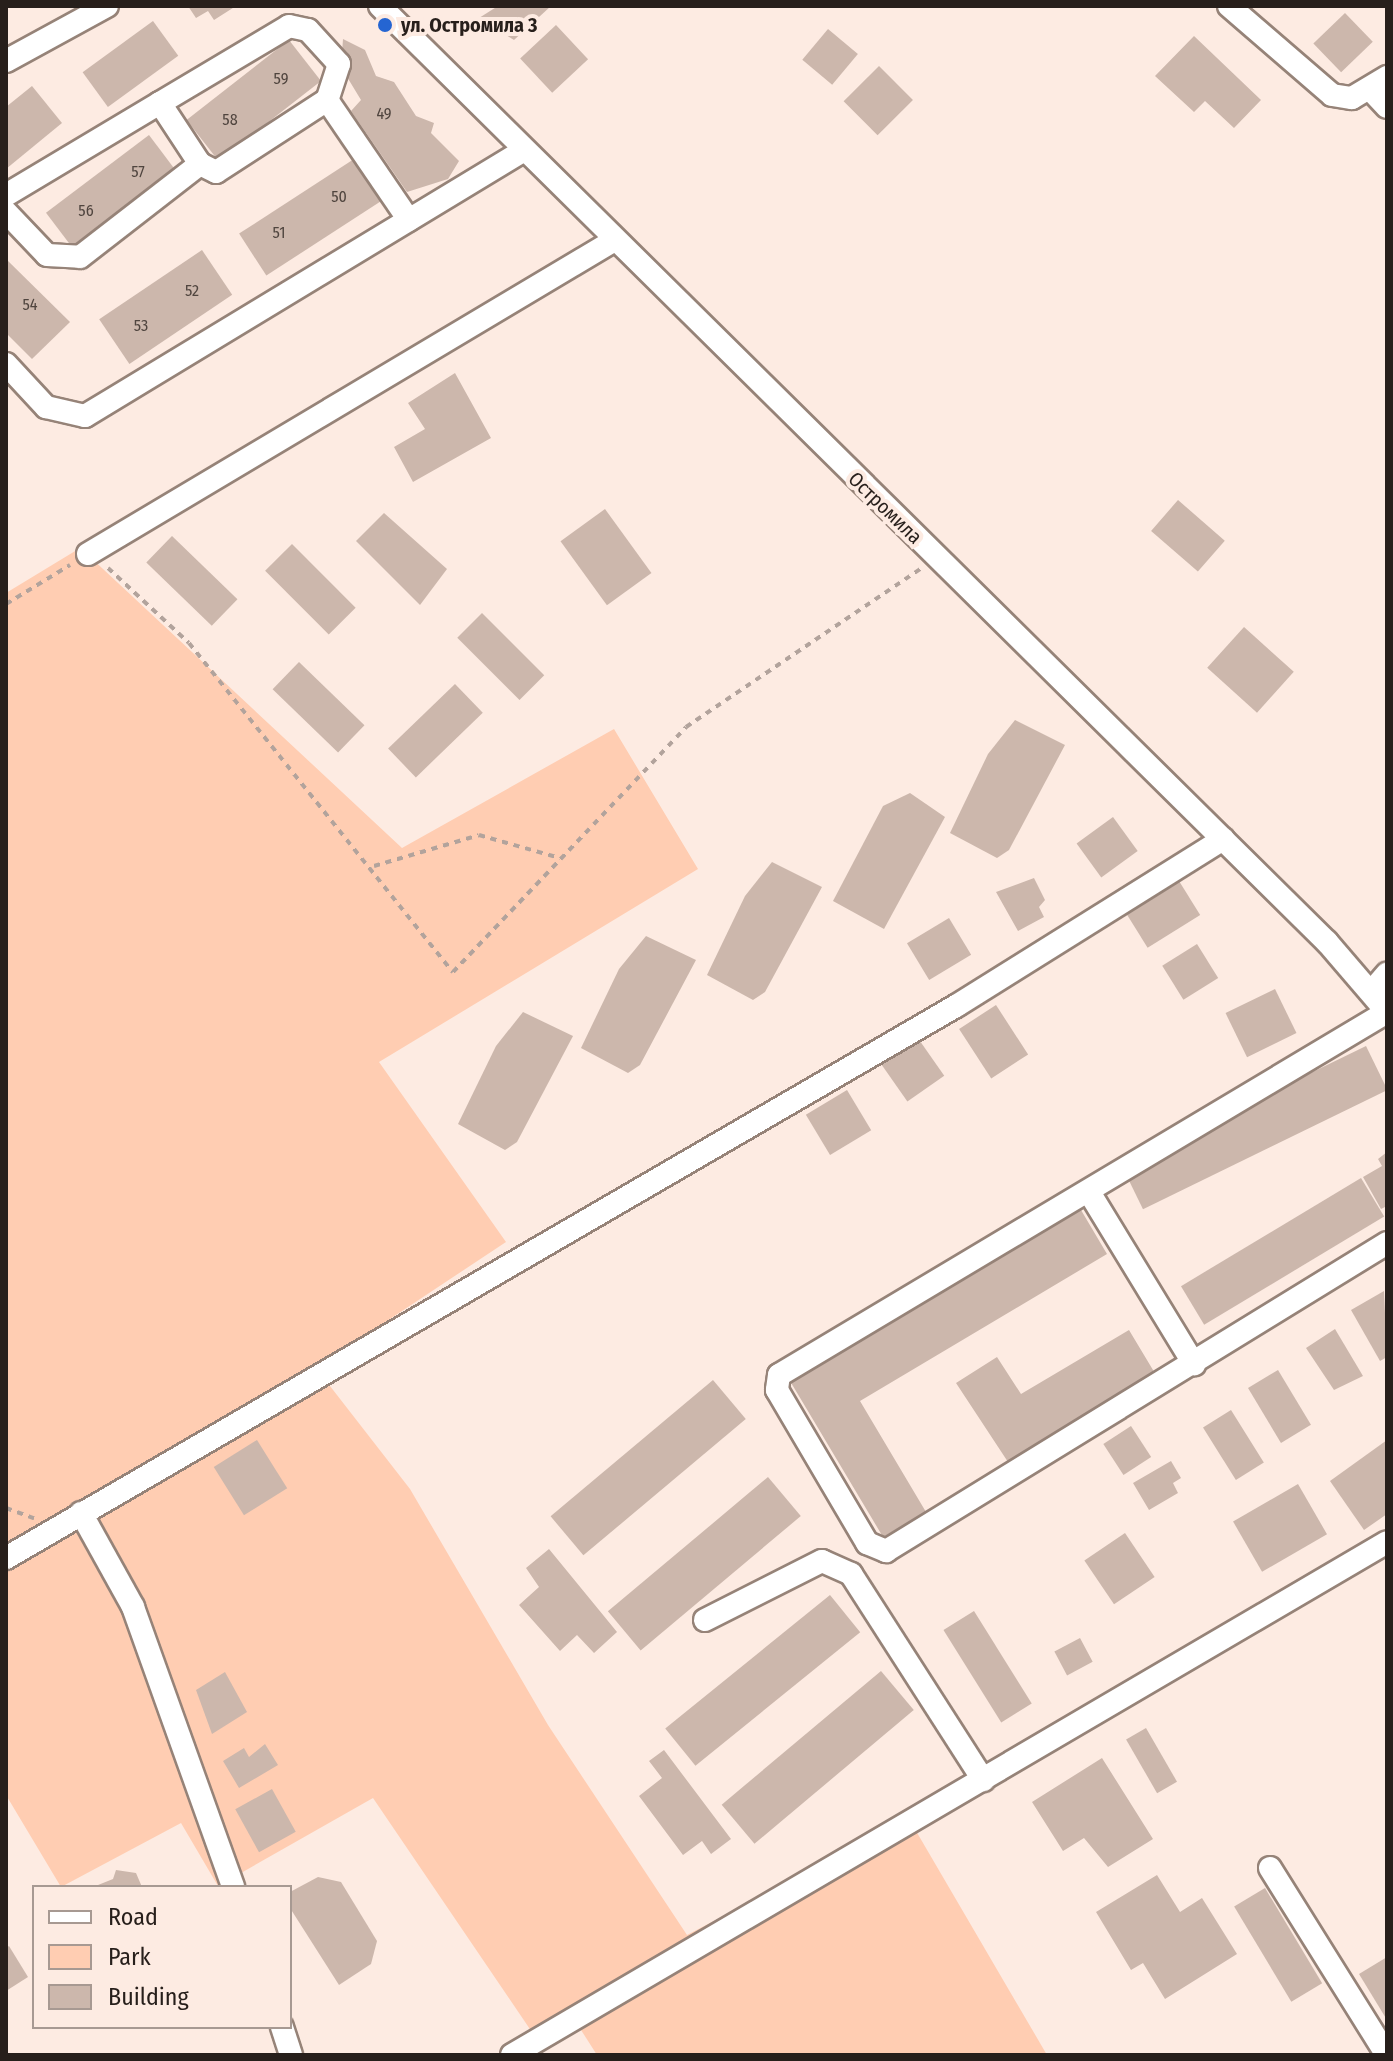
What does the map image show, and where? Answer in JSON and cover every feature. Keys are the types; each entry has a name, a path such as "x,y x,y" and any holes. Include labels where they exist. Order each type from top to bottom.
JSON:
{"street":[{"path":"6,61 107,6"},
{"name":"Остромила","path":"380,6 521,152 1223,839 1379,982 1387,1012"},
{"path":"1229,6 1332,95 1379,83 1387,107"},
{"path":"6,195 160,103 289,26 308,30 339,64 327,100 226,169 200,164 160,103"},
{"path":"327,100 409,220"},
{"path":"6,364 46,407 85,416 521,152"},
{"path":"6,212 47,255 80,257 200,164"},
{"path":"88,554 613,241"},
{"path":"6,1558 956,1006 1223,839"},
{"path":"1387,1012 774,1382 867,1543 886,1551 1387,1243"},
{"path":"1089,1192 1194,1364"},
{"path":"81,1513 133,1607 232,1885"},
{"path":"512,2055 1387,1542"},
{"path":"705,1620 822,1561 851,1574 983,1780"},
{"path":"1270,1868 1387,2055"},
{"path":"283,2029 291,2055"}],"path":[{"path":"6,604 88,554 127,580 189,643 374,866 453,972 686,727 937,558"},
{"path":"374,866 479,835 561,858"}],"green space":[{"path":"90,542 88,555 402,848 614,729 698,869 379,1062 506,1242 316,1368 410,1489 548,1725 687,1935 909,1819 1047,2055 597,2055 574,2019 538,2041 373,1798 220,1885 181,1823 60,1885 6,1795 6,593"}],"building":[{"path":"188,6 236,6 214,20 208,11 196,18"},
{"path":"498,6 551,6 514,40 479,18"},
{"path":"1345,13 1373,42 1341,72 1313,44"},
{"path":"153,21 178,56 108,107 83,72"},
{"path":"556,25 588,59 552,93 520,58"},
{"path":"828,29 858,54 832,85 802,60"},
{"path":"1194,36 1261,100 1234,128 1205,101 1194,112 1155,76"},
{"path":"343,39 365,50 376,76 394,82 416,116 434,123 431,133 459,161 448,179 407,192 351,111 361,100 341,67"},
{"path":"289,40 321,81 219,161 187,120"},
{"path":"879,66 913,100 878,135 844,101"},
{"path":"32,86 62,123 6,169 6,107"},
{"path":"149,135 177,172 74,249 46,213"},
{"path":"354,159 381,201 266,276 239,234"},
{"path":"202,250 232,295 129,364 99,319"},
{"path":"6,259 70,322 32,359 6,333"},
{"path":"455,373 491,438 413,482 394,447 425,429 408,403"},
{"path":"1178,500 1225,541 1198,572 1151,531"},
{"path":"605,509 651,573 607,605 561,541"},
{"path":"384,513 447,569 420,605 356,541"},
{"path":"172,536 237,599 212,626 146,563"},
{"path":"292,544 356,608 329,635 265,571"},
{"path":"482,613 544,675 519,700 457,638"},
{"path":"1244,627 1294,672 1257,713 1207,668"},
{"path":"299,662 364,725 338,753 273,689"},
{"path":"455,684 483,713 416,777 388,749"},
{"path":"1015,720 1065,745 1009,850 997,858 950,833 988,754"},
{"path":"910,793 945,817 884,929 833,901 883,806"},
{"path":"1113,817 1138,851 1101,877 1077,843"},
{"path":"772,862 822,887 765,992 753,1000 707,975 745,896"},
{"path":"1034,878 1045,900 1039,907 1044,917 1018,931 996,892"},
{"path":"1179,881 1200,915 1148,948 1126,914"},
{"path":"949,918 971,955 929,980 907,943"},
{"path":"646,936 696,960 640,1065 628,1073 581,1048 619,969"},
{"path":"1197,944 1218,978 1183,1000 1162,966"},
{"path":"1275,989 1296,1033 1247,1057 1226,1013"},
{"path":"996,1005 1028,1054 991,1078 959,1029"},
{"path":"523,1012 573,1036 517,1142 505,1150 458,1124 496,1046"},
{"path":"915,1034 944,1076 907,1102 878,1060"},
{"path":"1366,1046 1387,1090 1143,1209 1122,1165"},
{"path":"847,1090 871,1130 830,1155 806,1115"},
{"path":"1387,1152 1387,1206 1381,1209 1363,1177 1382,1166 1378,1159"},
{"path":"1361,1178 1384,1217 1204,1325 1181,1286"},
{"path":"1081,1210 1107,1254 860,1401 926,1512 883,1537 790,1381"},
{"path":"1384,1291 1387,1357 1380,1361 1351,1310"},
{"path":"1335,1329 1363,1376 1334,1390 1306,1348"},
{"path":"1129,1330 1156,1375 1008,1462 956,1383 997,1357 1021,1394"},
{"path":"1278,1370 1311,1425 1281,1443 1248,1388"},
{"path":"713,1380 746,1419 583,1555 551,1516"},
{"path":"1231,1410 1264,1463 1236,1480 1203,1427"},
{"path":"1131,1426 1151,1457 1123,1475 1103,1444"},
{"path":"257,1440 287,1488 244,1515 214,1467"},
{"path":"1387,1440 1387,1514 1364,1530 1330,1481"},
{"path":"1171,1461 1181,1478 1173,1483 1178,1493 1149,1510 1133,1483"},
{"path":"768,1477 801,1516 641,1650 608,1611"},
{"path":"1298,1484 1327,1534 1262,1572 1233,1522"},
{"path":"1125,1533 1155,1577 1114,1604 1084,1560"},
{"path":"549,1549 617,1632 594,1653 577,1635 560,1651 519,1605 539,1587 526,1568"},
{"path":"830,1595 860,1632 695,1766 665,1728"},
{"path":"974,1611 1032,1703 1001,1723 943,1630"},
{"path":"1080,1638 1093,1662 1067,1675 1054,1652"},
{"path":"881,1671 914,1710 754,1844 722,1805"},
{"path":"225,1672 247,1712 212,1734 196,1690"},
{"path":"1146,1728 1177,1782 1157,1793 1126,1740"},
{"path":"265,1744 278,1765 239,1788 223,1761 244,1748 249,1757"},
{"path":"664,1750 731,1839 711,1854 702,1841 683,1855 639,1796 662,1778 649,1761"},
{"path":"1102,1758 1153,1839 1108,1867 1084,1838 1063,1851 1032,1802"},
{"path":"272,1789 296,1832 259,1852 235,1809"},
{"path":"116,1870 136,1873 141,1885 98,1885 113,1879"},
{"path":"1157,1875 1180,1912 1202,1898 1237,1954 1165,1999 1143,1963 1131,1970 1096,1912"},
{"path":"318,1877 341,1882 377,1941 371,1964 339,1985 292,1911 292,1891"},
{"path":"1265,1888 1322,1983 1291,2002 1234,1907"},
{"path":"9,1946 28,1977 6,1991 6,1948"},
{"path":"1387,1957 1387,2020 1359,1974"}],"place":[{"name":"ул. Остромила 3","path":"385,25"}]}
